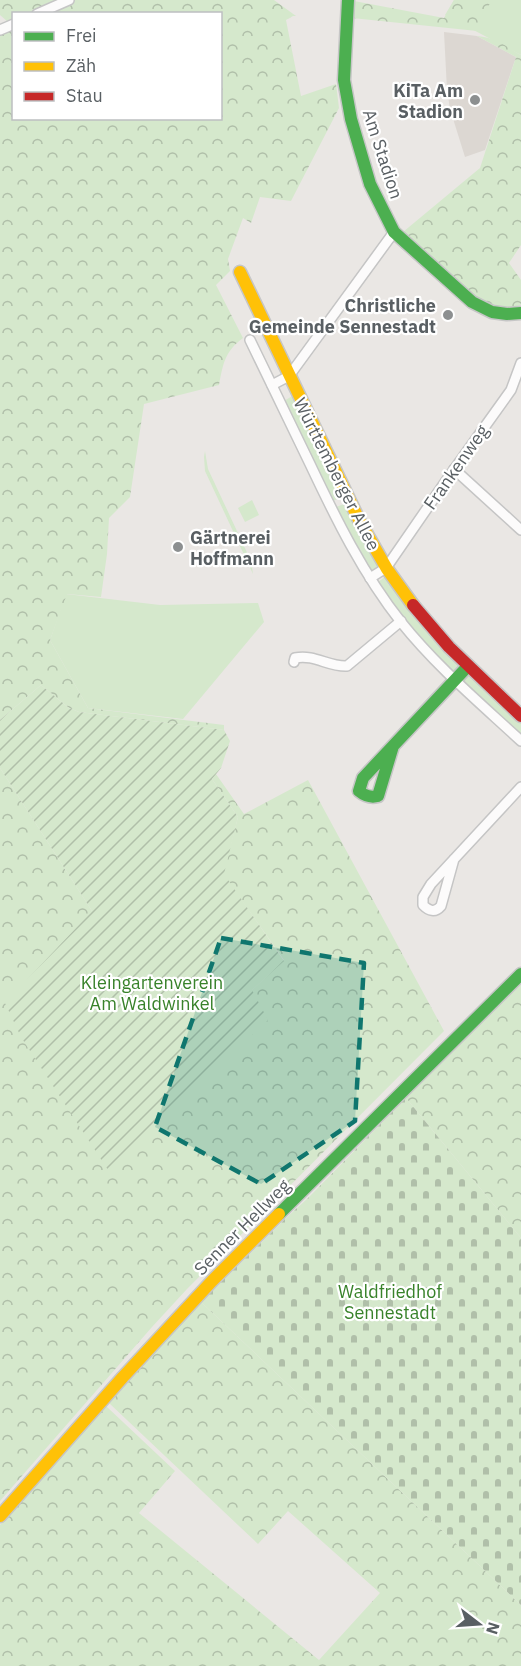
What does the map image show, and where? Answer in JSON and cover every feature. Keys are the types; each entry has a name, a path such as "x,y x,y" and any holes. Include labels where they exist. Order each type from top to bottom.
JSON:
{"street":[{"path":"42,12 69,0"},
{"name":"Am Stadion","path":"348,0 344,80 351,119 370,184 394,232 472,302 492,312 521,313"},
{"path":"289,376 394,232"},
{"name":"Württemberger Allee","path":"240,272 347,498 386,568 412,605 468,666 521,716"},
{"name":"Württemberger Allee","path":"250,340 349,543 370,578 400,621 432,657 521,741"},
{"name":"Frankenweg","path":"386,568 511,390 521,363"},
{"name":"Württemberger Allee","path":"272,385 289,376"},
{"path":"454,469 521,530"},
{"name":"Württemberger Allee","path":"370,578 386,568"},
{"path":"294,662 295,658 305,656 347,666 400,621"},
{"path":"393,746 468,666"},
{"path":"454,859 441,906 433,911 428,910 423,905 423,897 431,884 454,859 521,787"},
{"name":"Senner Hellweg","path":"0,1515 206,1288 521,974"}],"highlighted area":[{"path":"221,938 364,963 355,1121 261,1184 155,1127"}],"shaded area":[{"name":"KiTa Am Stadion","path":"444,32 477,36 516,57 485,150 465,157 450,109"}],"green space":[{"path":"0,0 274,0 296,16 286,20 301,96 336,84 339,108 291,201 260,197 251,223 243,218 228,259 230,271 216,285 243,338 232,348 226,359 219,385 144,404 130,497 109,518 101,597 67,594 50,640 88,708 224,725 224,730 79,712 69,708 41,685 0,720 0,25 8,22 0,15"},
{"path":"454,0 521,0 521,55 445,15"},
{"path":"454,0 492,0 477,31 352,18 354,1 444,18"},
{"path":"477,36 495,40 521,55 521,245 509,263 521,280 521,305 505,308 489,304 469,292 403,232 480,168 516,57"},
{"path":"294,395 343,496 333,501 284,401"},
{"path":"205,451 208,469 251,561 253,574 205,471"},
{"path":"252,500 259,515 245,522 238,508"},
{"path":"347,503 380,565 372,571 354,544 336,507"},
{"path":"386,576 460,665 453,673 377,583"},
{"path":"66,594 160,605 258,603 264,622 183,719 88,708 50,640"},
{"path":"469,674 521,720 521,735 462,682"},
{"name":"Kleingartenverein Am Waldwinkel","path":"41,685 69,708 79,712 224,730 230,741 221,768 212,779 238,817 224,874 284,961 252,990 268,1020 110,1173 21,1037 5,1003 92,911 0,768 0,720"},
{"path":"0,768 92,911 252,990 284,960 223,874 238,817 212,779 216,774 244,814 308,780 444,1031 187,1289 0,1501"},
{"path":"521,982 521,1238 406,1098"},
{"name":"Waldfriedhof Sennestadt","path":"406,1098 521,1238 521,1605 201,1302"},
{"path":"201,1302 521,1605 521,1666 0,1666 0,1525 106,1406 175,1471 139,1513 319,1660 380,1593 288,1511 258,1544 109,1403"}],"traffic: fast":[{"path":"348,0 344,80 351,119 370,184 394,232 472,302 492,312 521,313"},
{"path":"393,746 378,796 370,797 363,794 359,791 363,778 468,666"},
{"path":"279,1214 521,974"}],"traffic: slow":[{"path":"240,272 360,522 387,569 413,605"},
{"path":"0,1516 123,1377 212,1281 279,1214"}],"traffic: jam":[{"path":"413,605 449,647 521,716"}],"place":[{"name":"KiTa Am Stadion","path":"475,100"},
{"name":"Christliche Gemeinde Sennestadt","path":"448,315"},
{"name":"Gärtnerei Hoffmann","path":"178,547"}]}
